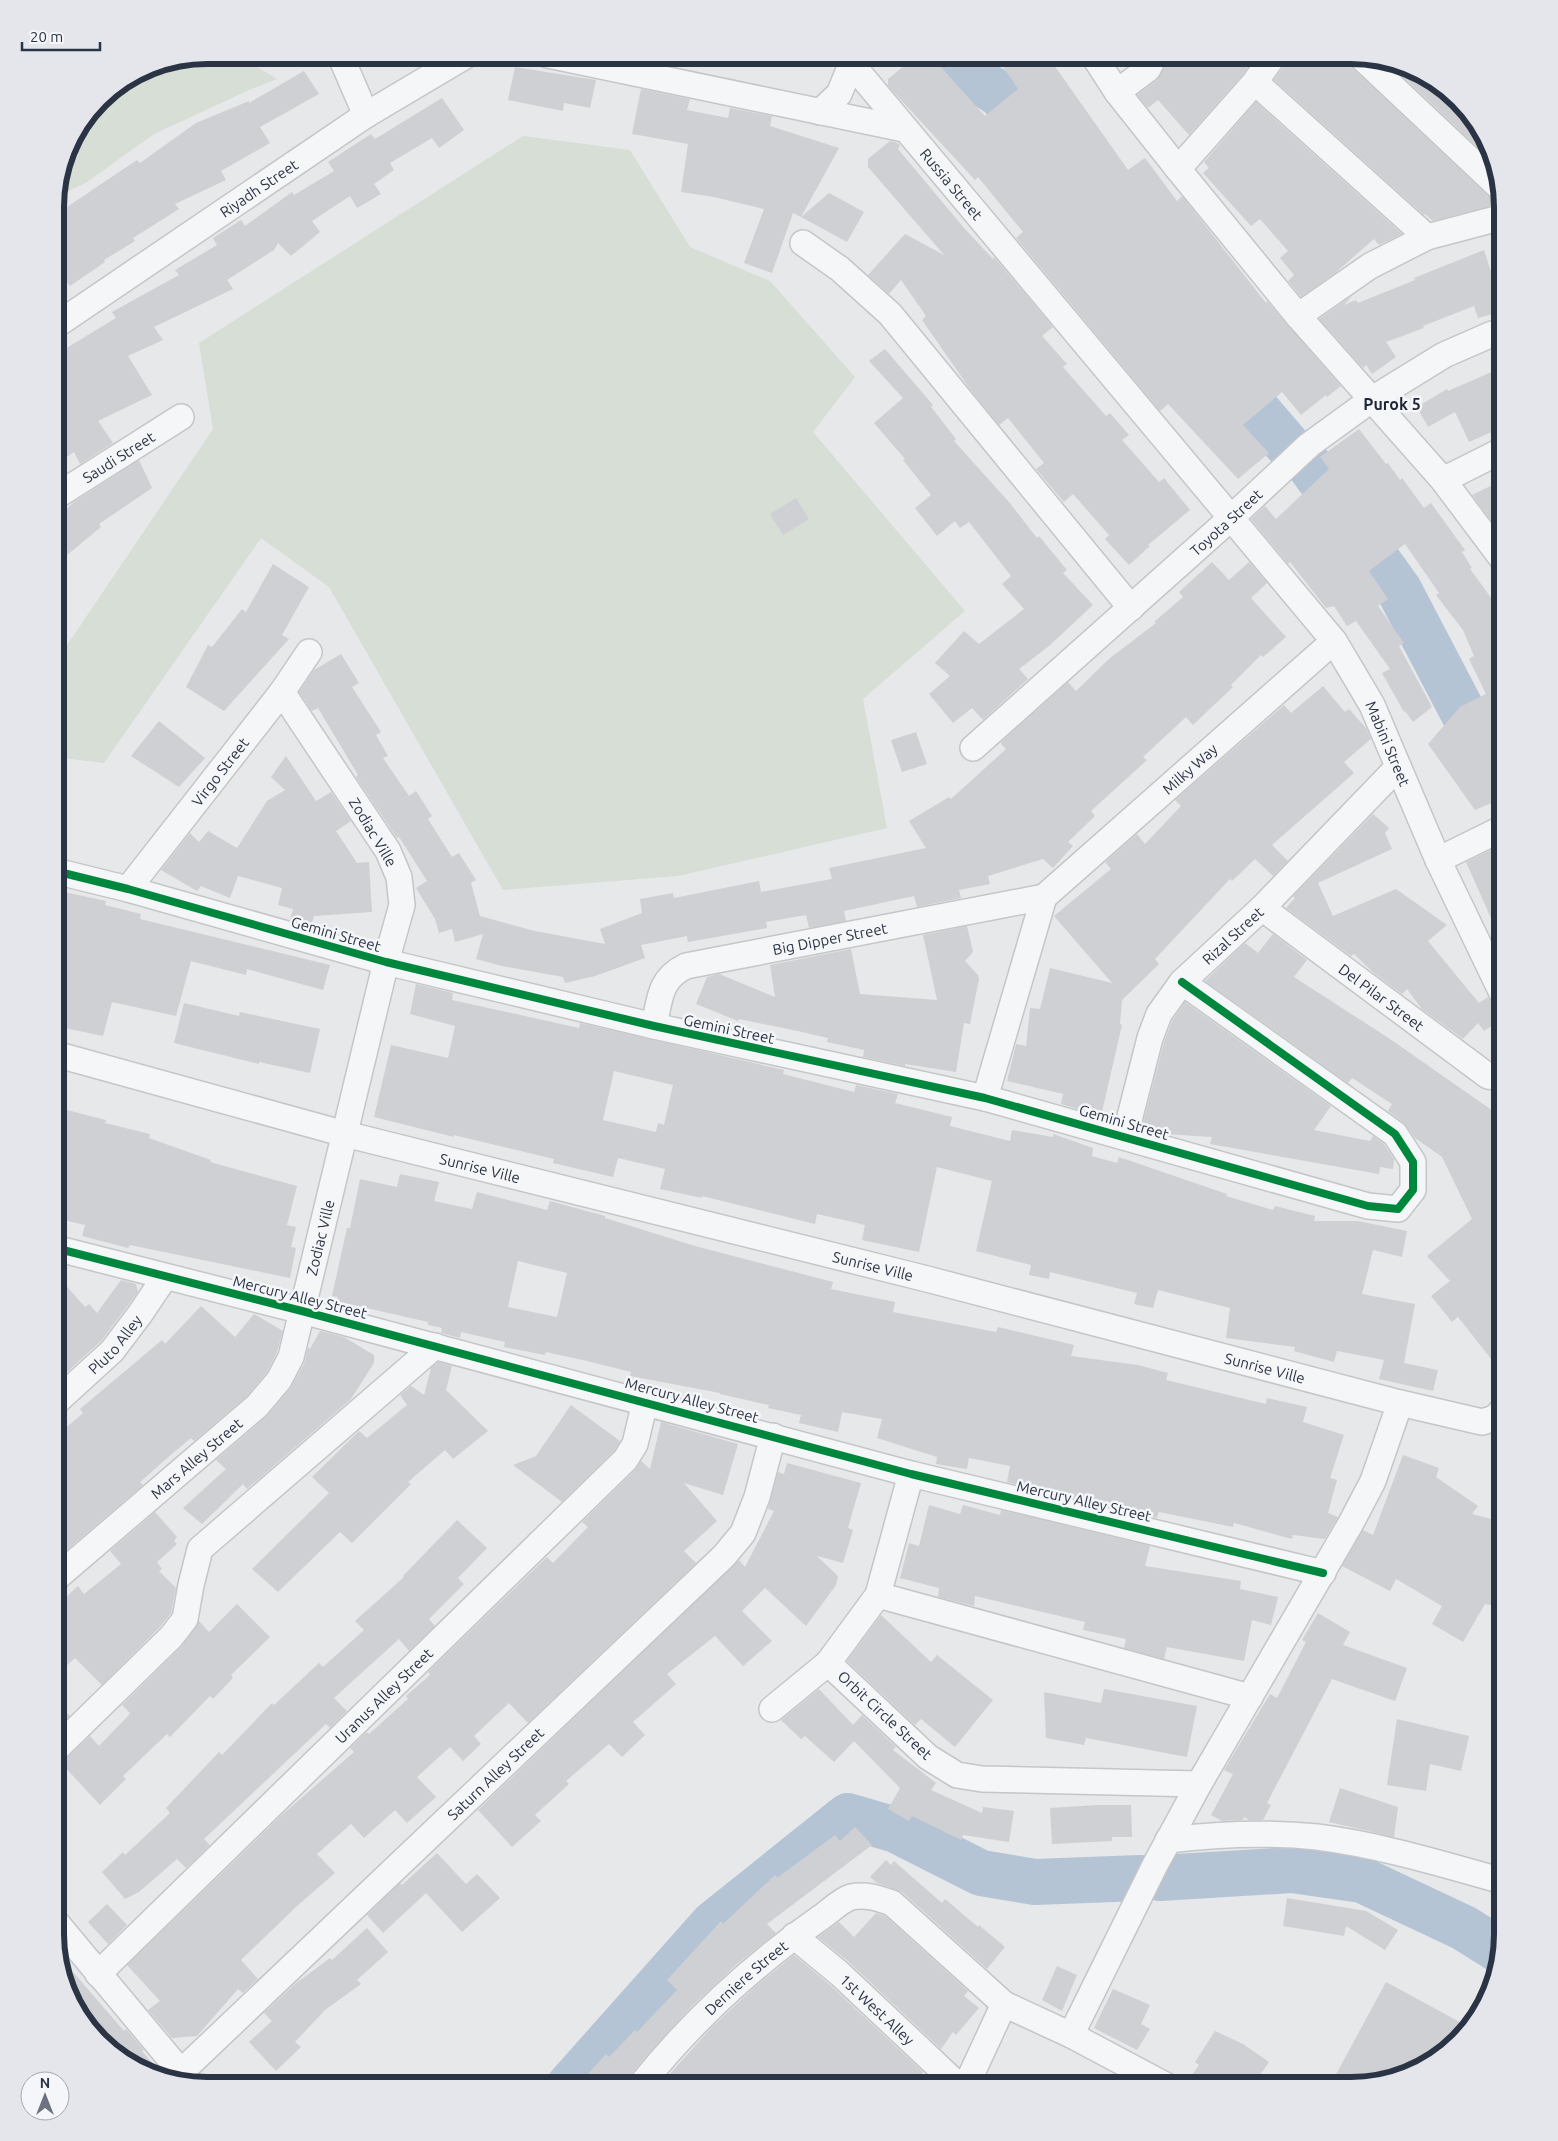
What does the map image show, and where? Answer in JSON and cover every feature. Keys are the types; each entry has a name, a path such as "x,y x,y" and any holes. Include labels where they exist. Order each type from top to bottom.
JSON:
{"street":[{"path":"344,64 366,115"},
{"name":"Riyadh Street","path":"64,320 366,115 452,64"},
{"path":"591,64 904,129"},
{"path":"820,112 839,94 847,64"},
{"name":"Russia Street","path":"851,64 1231,518"},
{"path":"1098,64 1117,92 1178,169 1298,316 1370,400 1443,480 1494,547"},
{"path":"1117,92 1148,68 1150,64"},
{"path":"1178,169 1254,82 1267,64"},
{"path":"1370,65 1491,178"},
{"path":"1254,82 1427,237"},
{"path":"1298,316 1370,266 1427,237 1494,219"},
{"path":"804,243 840,268 890,314 1130,608"},
{"name":"Toyota Street","path":"973,748 1231,518 1309,444 1370,400 1444,355 1494,334"},
{"name":"Saudi Street","path":"64,491 181,416"},
{"path":"1443,480 1494,454"},
{"name":"Mabini Street","path":"1231,518 1334,641 1372,705 1438,860 1494,976"},
{"name":"Milky Way","path":"1044,897 1334,641"},
{"name":"Virgo Street","path":"128,889 282,692 309,652"},
{"name":"Zodiac Ville","path":"282,692 388,851 399,877 402,905 386,962 302,1311"},
{"name":"Rizal Street","path":"1125,1136 1150,1038 1159,1014 1182,982 1262,908 1398,767"},
{"path":"1438,860 1494,832"},
{"name":"Gemini Street","path":"64,873 128,889 386,962 654,1026 985,1098 1368,1206 1398,1209 1413,1190 1413,1162 1395,1134 1182,982"},
{"path":"985,1098 1044,897"},
{"name":"Big Dipper Street","path":"654,1026 665,981 674,972 686,966 1044,897"},
{"name":"Del Pilar Street","path":"1262,908 1488,1076 1494,1077"},
{"path":"64,1056 345,1134"},
{"name":"Sunrise Ville","path":"345,1134 927,1279 1400,1403 1482,1422 1494,1418"},
{"name":"Mercury Alley Street","path":"64,1250 435,1346 911,1474 1323,1572"},
{"name":"Pluto Alley","path":"64,1394 112,1350 140,1314 165,1277"},
{"name":"Mars Alley Street","path":"64,1571 257,1406 279,1380 291,1357 302,1311"},
{"path":"64,1741 171,1637 185,1619 190,1585 200,1549 435,1346"},
{"name":"Uranus Alley Street","path":"98,1974 625,1460 635,1444 645,1402"},
{"path":"1071,2036 1168,1840 1323,1572 1373,1481 1400,1403"},
{"name":"Saturn Alley Street","path":"177,2074 724,1556 743,1533 757,1497 773,1436"},
{"path":"911,1474 878,1595 1250,1697"},
{"name":"Orbit Circle Street","path":"878,1595 828,1663 928,1757 957,1775 982,1779 1199,1784"},
{"path":"772,1709 828,1663"},
{"path":"1168,1840 1221,1834 1268,1834 1318,1838 1406,1854 1494,1878"},
{"name":"Derniere Street","path":"647,2077 667,2052 725,1994 794,1936 850,1897 872,1896 892,1903 1004,2004"},
{"path":"64,1931 174,2073"},
{"name":"1st West Alley","path":"794,1936 840,1974 949,2077"},
{"path":"970,2077 1004,2004 1150,2077"}],"shaded area":[{"path":"197,64 250,64 277,79 154,134 87,182 64,193 69,170 83,135 99,112 112,99 135,83 179,66"},
{"path":"523,136 630,150 690,247 770,281 855,377 813,432 965,611 863,699 887,828 678,876 503,890 329,587 261,538 104,763 64,758 64,650 213,429 199,343"}],"building":[{"path":"906,64 938,64 985,116 1018,89 1001,64 1053,64 1128,170 1145,158 1177,201 1182,196 1266,303 1267,301 1341,386 1327,397 1326,395 1301,415 1282,392 1243,425 1269,453 1238,479 1168,404 1160,411 1016,238 1023,232 978,177 975,180 888,86 888,79"},
{"path":"1166,64 1250,64 1189,135 1158,100 1148,108 1137,95 1157,80"},
{"path":"1285,64 1349,64 1487,195 1494,199 1494,205 1433,221 1274,80"},
{"path":"515,67 596,80 590,108 564,103 563,111 508,100"},
{"path":"304,71 319,94 260,127 270,143 221,171 226,180 175,204 179,209 133,238 135,241 104,260 105,262 70,286 64,279 64,209 137,160 140,163 196,123 249,101 249,103"},
{"path":"1398,71 1431,88 1446,99 1470,127 1483,153"},
{"path":"641,89 690,99 687,110 728,118 730,108 772,116 770,126 839,148 801,217 793,213 772,273 744,263 764,209 714,197 681,192 688,144 632,134"},
{"path":"442,98 464,130 439,148 432,138 390,163 394,170 374,184 381,194 357,208 350,196 312,221 320,232 291,256 278,243 274,250 227,280 233,289 154,327 163,340 128,356 152,395 98,421 113,443 80,464 74,452 64,459 64,350 116,318 112,312 179,275 175,270 217,245 213,238 241,220 245,226 292,192 294,195 334,171 328,162 371,134 375,139"},
{"path":"1256,102 1402,234 1379,245 1374,239 1335,273 1301,297 1288,281 1294,275 1280,258 1288,251 1260,219 1251,226 1203,173 1209,168 1204,162"},
{"path":"890,141 900,145 898,149 964,228 993,259 994,257 1053,327 1042,336 1067,364 1063,367 1106,416 1110,413 1129,435 1122,440 1159,482 1164,478 1190,510 1148,545 1150,546 1129,565 1105,539 1109,535 1073,494 1064,502 1036,469 1044,463 1008,418 999,425 970,389 922,320 926,316 901,280 889,294 868,275 905,234 944,255 868,167 868,159"},
{"path":"829,193 864,212 847,242 801,217"},
{"path":"1484,250 1494,278 1494,314 1478,318 1474,306 1386,342 1396,357 1372,374 1366,365 1363,368 1319,319 1352,296 1344,305 1356,300 1358,303 1415,280 1414,278"},
{"path":"885,349 933,405 931,407 956,439 954,441 1009,502 1037,538 1039,536 1067,570 1063,573 1093,605 1049,646 1019,669 1028,679 983,720 972,708 953,723 929,694 950,676 935,663 964,631 979,644 1024,609 1002,584 1011,576 969,522 960,528 955,521 937,536 915,508 931,495 903,460 905,459 874,423 903,398 869,361"},
{"path":"1494,371 1494,431 1469,442 1455,412 1428,427 1417,407 1447,389 1448,391"},
{"path":"1359,429 1400,480 1402,478 1424,508 1431,503 1465,550 1462,552 1472,568 1470,569 1494,602 1494,802 1475,810 1428,744 1460,707 1486,694 1469,659 1474,656 1463,630 1436,595 1439,593 1405,544 1369,571 1388,599 1378,606 1404,643 1399,646 1432,707 1413,722 1404,712 1382,673 1390,669 1356,621 1347,626 1334,606 1326,608 1290,562 1288,564 1251,519 1265,506 1276,519 1329,469 1320,457"},
{"path":"139,460 152,488 99,524 101,527 67,555 64,553 64,511 74,502"},
{"path":"1494,484 1494,524 1472,495"},
{"path":"796,498 809,519 783,535 770,514"},
{"path":"1212,562 1229,580 1249,562 1267,583 1251,598 1286,637 1263,657 1261,655 1231,685 1233,687 1193,725 1186,717 1143,757 1147,760 1091,811 1095,816 1068,842 1073,846 1053,868 1043,859 988,876 990,884 959,890 961,898 917,907 914,896 844,911 846,921 809,928 806,915 766,922 767,928 688,942 687,936 641,945 645,958 595,976 565,983 563,977 502,966 476,959 483,934 455,942 452,929 439,933 435,919 416,888 427,881 399,837 397,838 356,777 358,775 318,708 312,711 299,692 314,670 341,654 359,683 352,687 381,732 376,735 388,756 383,758 409,796 416,791 432,816 428,819 452,857 459,853 476,880 471,883 480,916 535,931 605,944 600,929 642,913 640,899 673,893 674,898 759,881 761,892 832,879 829,868 926,848 909,821 949,797 951,799 1006,749 1001,742 1068,682 1076,691 1110,658 1156,623 1154,622 1183,597 1179,592"},
{"path":"273,564 309,587 282,635 289,639 224,711 186,687 208,645 212,647 242,609 246,612"},
{"path":"1323,686 1345,712 1349,709 1366,728 1371,739 1344,762 1354,773 1272,845 1288,861 1273,876 1255,859 1232,881 1230,879 1155,959 1159,964 1122,1000 1120,1024 1122,1025 1101,1116 1061,1104 1063,1094 1007,1081 1016,1044 1026,1046 1030,1008 1040,1009 1050,968 1112,983 1054,916 1111,869 1105,862 1137,834 1145,844 1181,806 1175,800 1284,705 1291,713"},
{"path":"159,721 205,758 179,787 131,756"},
{"path":"916,732 927,764 902,772 891,740"},
{"path":"286,756 316,801 331,792 351,821 336,831 357,863 369,862 372,912 314,916 311,926 290,920 293,909 278,905 282,888 238,876 230,898 201,886 197,891 161,870 190,833 199,842 208,831 237,848 267,801 285,790 271,777"},
{"path":"1373,814 1389,828 1385,833 1392,849 1318,883 1333,916 1396,889 1447,925 1428,941 1479,1003 1488,997 1494,1006 1494,1024 1484,1031 1478,1023 1463,1039 1422,1009 1407,989 1402,994 1375,974 1354,954 1351,956 1286,908 1295,898 1293,896"},
{"path":"1494,848 1494,925 1466,862"},
{"path":"64,892 106,901 105,905 141,914 140,919 330,965 323,990 247,969 246,975 191,961 176,1016 112,1002 103,1036 64,1028"},
{"path":"967,926 973,952 965,961 978,975 979,979 970,1024 964,1023 956,1072 905,1064 905,1066 863,1057 864,1050 827,1042 828,1038 739,1019 738,1021 696,1004 707,977 719,974 775,997 770,965 851,949 860,994 937,1000 923,935"},
{"path":"1273,934 1307,960 1294,977 1390,1039 1494,1112 1494,1363 1458,1317 1452,1322 1431,1296 1450,1281 1427,1256 1472,1219 1442,1157 1415,1138 1404,1123 1388,1111 1392,1104 1352,1078 1348,1083 1205,981 1245,943 1258,953"},
{"path":"416,984 453,993 452,1000 579,1028 580,1023 784,1070 783,1074 854,1092 856,1085 898,1094 895,1103 952,1117 950,1126 1010,1141 1012,1130 1053,1137 1053,1134 1093,1148 1092,1156 1117,1163 1119,1157 1227,1194 1226,1196 1273,1210 1275,1206 1315,1216 1314,1221 1358,1221 1407,1231 1402,1257 1373,1250 1362,1294 1415,1304 1404,1363 1438,1370 1433,1391 1379,1379 1384,1360 1337,1351 1334,1362 1294,1351 1295,1347 1226,1338 1230,1308 1158,1290 1153,1308 1134,1304 1137,1293 1050,1272 1049,1279 1029,1275 1031,1265 976,1251 992,1181 937,1167 919,1252 862,1240 865,1225 817,1214 815,1224 702,1196 702,1198 660,1189 665,1169 618,1158 613,1177 553,1163 554,1159 374,1117 391,1045 448,1058 455,1026 410,1014","holes":["614,1071 673,1085 664,1125 658,1123 656,1132 603,1120"]},
{"path":"1185,1002 1331,1106 1314,1130 1370,1141 1373,1136 1384,1144 1394,1159 1393,1169 1380,1167 1379,1174 1210,1144 1212,1137 1165,1134 1142,1127 1164,1042 1172,1021"},
{"path":"184,1003 239,1016 240,1012 320,1029 310,1073 259,1062 259,1064 174,1043"},
{"path":"64,1109 106,1120 105,1123 150,1134 149,1138 211,1160 210,1162 297,1186 287,1225 296,1227 291,1247 296,1248 290,1278 130,1245 128,1248 82,1236 85,1225 64,1220"},
{"path":"400,1174 439,1182 434,1201 472,1209 477,1192 547,1210 550,1201 605,1216 605,1218 695,1246 833,1282 831,1289 895,1302 893,1312 996,1332 998,1327 1074,1345 1071,1356 1138,1365 1168,1373 1166,1380 1266,1404 1267,1398 1307,1407 1303,1422 1344,1435 1330,1478 1337,1480 1328,1513 1338,1517 1325,1539 1293,1535 1292,1539 1234,1523 1233,1527 1159,1512 1157,1518 1007,1482 1010,1466 969,1458 967,1469 936,1464 937,1457 877,1438 882,1419 842,1412 838,1432 799,1423 801,1415 768,1408 769,1405 720,1393 630,1376 631,1372 546,1352 545,1355 504,1347 505,1342 461,1332 460,1338 441,1333 442,1328 428,1325 428,1322 336,1301 338,1297 332,1296 347,1228 350,1228 360,1179 397,1187","holes":["518,1261 567,1273 557,1317 508,1307"]},
{"path":"121,1280 136,1284 138,1292 101,1341 64,1375 64,1283 85,1307 89,1304 97,1313"},
{"path":"201,1306 235,1337 254,1314 283,1331 277,1352 267,1372 247,1396 194,1441 191,1438 173,1453 140,1482 143,1485 64,1552 64,1429 83,1413 80,1409 162,1340 165,1344"},
{"path":"320,1331 344,1337 374,1355 374,1363 351,1399 247,1489 243,1484 202,1524 183,1508 226,1469 216,1460 266,1417 290,1389 304,1364 308,1347 310,1349"},
{"path":"438,1362 452,1366 446,1390 488,1431 453,1459 445,1450 408,1482 411,1484 352,1543 340,1532 278,1592 252,1569 329,1493 312,1477 359,1431 367,1438 407,1405 400,1395 411,1386 424,1395 431,1368"},
{"path":"571,1405 620,1441 614,1451 562,1502 513,1465 536,1456"},
{"path":"661,1422 738,1444 723,1495 684,1483 717,1521 684,1551 696,1563 528,1723 509,1703 474,1736 481,1744 463,1761 450,1747 417,1777 436,1797 407,1823 395,1810 364,1838 351,1824 317,1854 335,1873 297,1906 241,1960 258,1979 243,1993 238,1989 197,2036 172,2038 148,2010 160,2001 127,1965 283,1814 354,1752 350,1748 367,1732 369,1734 408,1699 406,1696 430,1675 428,1672 547,1557 553,1563 588,1527 582,1522 635,1470 641,1461 650,1469"},
{"path":"1403,1455 1439,1468 1436,1477 1478,1506 1472,1514 1494,1520 1494,1606 1485,1604 1463,1642 1432,1624 1442,1606 1396,1579 1390,1591 1342,1566 1363,1530 1373,1535"},
{"path":"787,1463 861,1483 848,1528 853,1530 843,1563 817,1556 838,1576 836,1585 806,1626 765,1588 742,1611 772,1641 743,1666 715,1636 667,1674 676,1684 633,1722 645,1735 622,1757 609,1744 566,1781 569,1784 535,1815 541,1821 512,1847 478,1810 739,1560 745,1567 774,1511 768,1509 778,1472 784,1474"},
{"path":"929,1505 960,1514 963,1505 1000,1515 1001,1510 1150,1546 1145,1566 1241,1581 1240,1589 1278,1597 1271,1625 1252,1620 1244,1661 1167,1647 1164,1659 1124,1648 1126,1639 1083,1630 1085,1622 975,1596 974,1606 938,1597 939,1588 900,1578 909,1543 919,1546"},
{"path":"155,1512 177,1537 174,1541 177,1544 157,1562 162,1569 159,1571 176,1588 171,1613 160,1627 102,1685 75,1658 64,1668 64,1599 78,1586 84,1594 121,1564 110,1551"},
{"path":"457,1520 487,1548 458,1578 464,1584 429,1619 435,1626 409,1651 399,1639 334,1698 347,1711 330,1728 326,1724 204,1839 210,1845 186,1868 177,1859 139,1892 125,1899 102,1872 123,1852 125,1855 170,1813 166,1808 219,1752 222,1755 272,1703 274,1705 319,1663 323,1667 364,1630 355,1621 404,1577"},
{"path":"237,1604 270,1637 231,1675 233,1678 213,1699 210,1696 170,1737 167,1734 123,1776 126,1779 100,1805 64,1766 64,1760 90,1736 99,1746 130,1713 122,1705 181,1647 199,1621 209,1632"},
{"path":"1318,1613 1350,1632 1343,1645 1407,1668 1395,1701 1332,1679 1267,1803 1271,1805 1263,1820 1249,1820 1244,1817 1243,1820 1222,1821 1211,1815 1233,1774 1224,1770 1270,1694 1277,1698 1306,1642 1302,1640"},
{"path":"881,1615 931,1662 937,1655 993,1700 955,1747 921,1719 915,1725 847,1661"},
{"path":"819,1689 853,1725 862,1715 896,1747 893,1750 936,1783 931,1790 982,1813 983,1807 1014,1811 1009,1842 963,1835 961,1840 912,1816 909,1821 888,1809 900,1788 854,1741 834,1762 805,1736 801,1739 781,1720"},
{"path":"1104,1689 1197,1706 1187,1757 1086,1738 1084,1745 1046,1738 1044,1692 1101,1703"},
{"path":"64,1710 70,1716 64,1722"},
{"path":"1397,1719 1469,1736 1461,1771 1430,1764 1426,1791 1387,1785"},
{"path":"1340,1788 1398,1807 1394,1837 1329,1822"},
{"path":"1131,1805 1132,1837 1112,1837 1112,1841 1052,1844 1050,1808"},
{"path":"855,1827 872,1845 767,1924 776,1933 737,1964 691,2007 629,2077 585,2077 606,2054 609,2057 635,2030 637,2032 677,1990 667,1980 721,1921 723,1924 775,1875 777,1878 835,1835 840,1841"},
{"path":"437,1853 466,1884 477,1874 500,1898 462,1932 426,1893 383,1933 367,1915 400,1883 402,1885"},
{"path":"886,1860 891,1865 894,1861 942,1903 945,1899 1005,1947 987,1969 902,1892 877,1883 870,1877"},
{"path":"1287,1898 1366,1911 1398,1930 1385,1950 1346,1926 1344,1936 1283,1926"},
{"path":"107,1904 127,1925 108,1944 88,1922"},
{"path":"876,1913 885,1916 968,1991 964,1996 979,2008 956,2035 953,2032 941,2049 850,1963 818,1937 839,1922 854,1937"},
{"path":"367,1928 388,1952 357,1980 361,1984 325,2010 295,2042 301,2047 276,2071 249,2042 272,2021 264,2013 295,1984 330,1958 332,1960"},
{"path":"794,1955 830,1985 923,2072 919,2077 667,2077 712,2027 756,1986"},
{"path":"68,1966 124,2031 126,2029 144,2050 142,2051 156,2067 135,2058 120,2048 93,2021 75,1989"},
{"path":"1057,1966 1077,1975 1062,2011 1042,2000"},
{"path":"1386,1982 1463,2024 1438,2048 1406,2066 1370,2076 1335,2077"},
{"path":"1113,1989 1150,2005 1141,2024 1150,2029 1137,2050 1094,2028"},
{"path":"1215,2031 1243,2044 1269,2062 1258,2077 1191,2077 1199,2065 1195,2062"}],"waterway":[{"path":"952,64 1001,95 1043,152"},
{"path":"1217,363 1289,447"},
{"path":"1310,466 1399,590 1490,764"},
{"path":"577,2077 713,1924 848,1816 896,1830 981,1873 1035,1882 1140,1878"},
{"path":"1160,1878 1292,1870 1362,1880 1464,1928 1493,1946"}],"cycle path":[{"path":"64,873 128,889 386,962 654,1026 985,1098 1368,1206 1398,1209 1413,1190 1413,1162 1395,1134 1182,982"},
{"path":"64,1250 302,1311 911,1474 1323,1573"}],"district":[{"name":"Purok 5","path":"1392,404"}]}
